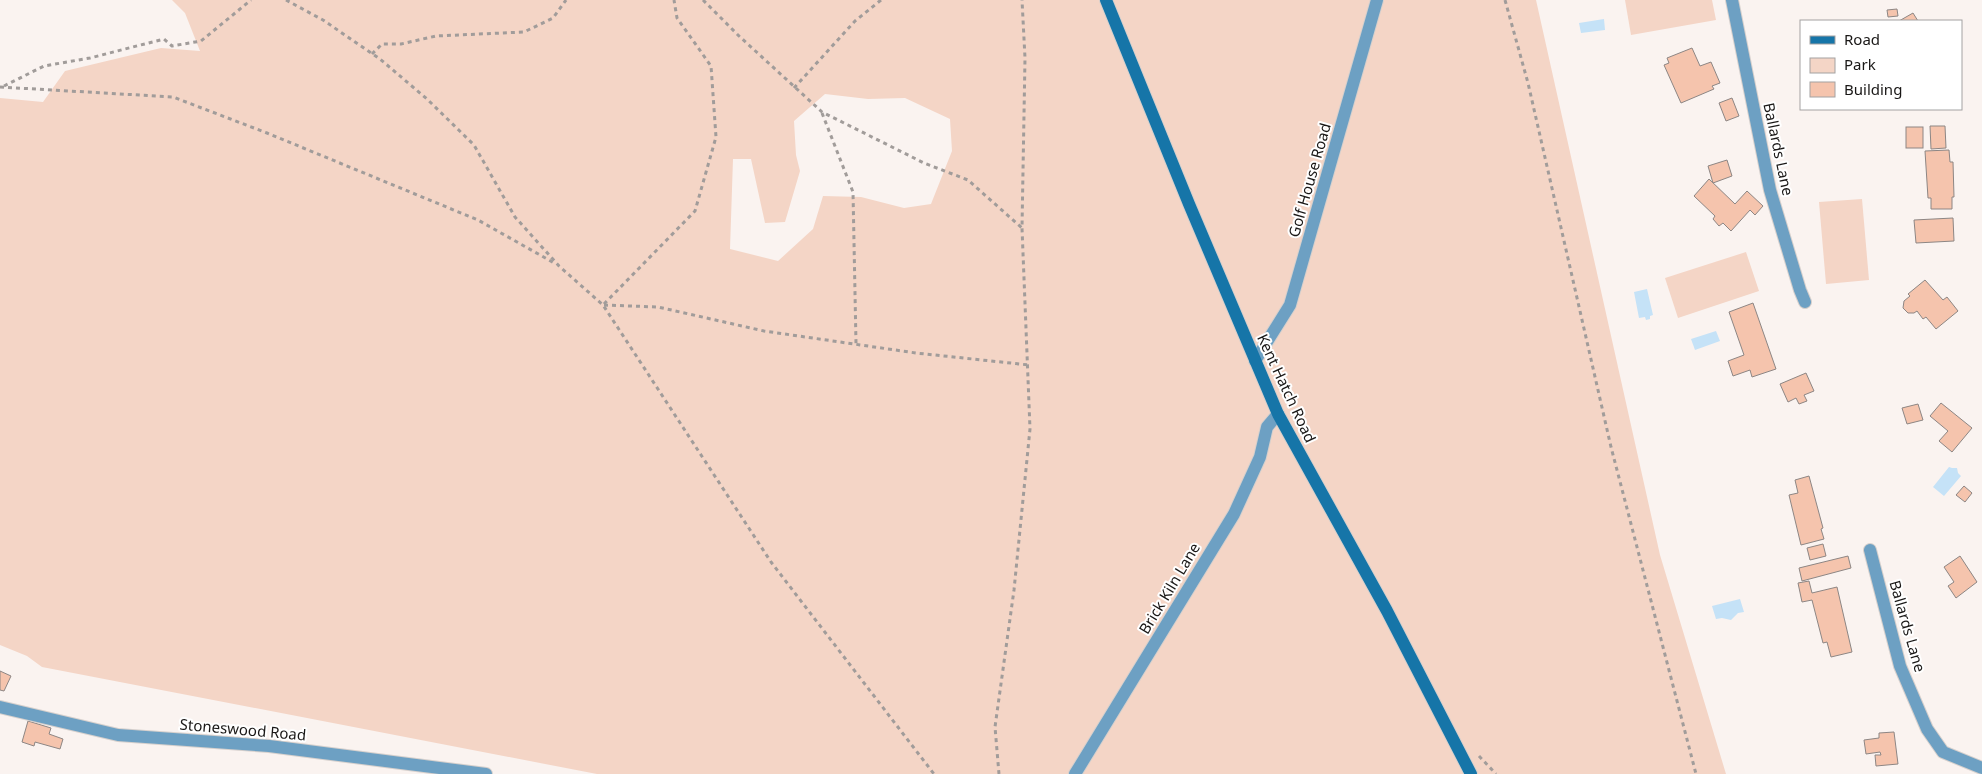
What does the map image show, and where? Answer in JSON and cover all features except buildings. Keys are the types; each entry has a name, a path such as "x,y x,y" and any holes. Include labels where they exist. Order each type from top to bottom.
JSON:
{"main road":[{"name":"Kent Hatch Road","path":"1106,0 1278,414 1387,611 1471,774"}],"street":[{"name":"Golf House Road","path":"1255,360 1290,305 1377,0"},
{"name":"Ballards Lane","path":"1732,0 1770,190 1805,302"},
{"name":"Brick Kiln Lane","path":"1076,774 1234,514 1260,457 1267,427 1278,414"},
{"name":"Ballards Lane","path":"1870,550 1900,666 1927,729 1943,752 1982,768"},
{"name":"Stoneswood Road","path":"0,707 118,735 258,745 449,772 486,774"}],"path":[{"path":"1,87 44,66 90,58 164,39 172,46 200,41 251,0"},
{"path":"286,0 323,20 372,54 427,99 474,145 515,217 559,266 603,305 771,562 934,774"},
{"path":"372,54 382,44 401,44 436,36 524,32 553,18 566,0"},
{"path":"603,305 695,211 716,137 711,66 677,18 674,0"},
{"path":"703,0 794,88 822,112 924,163 968,180 1022,228"},
{"path":"794,88 855,20 881,0"},
{"path":"999,774 995,727 1014,590 1030,429 1029,365 1022,228 1025,58 1022,0"},
{"path":"1505,0 1528,83 1611,447 1696,774"},
{"path":"1,87 173,97 267,133 478,220 559,266"},
{"path":"822,112 853,192 856,344"},
{"path":"603,305 658,307 764,331 1029,365"}],"green space":[{"path":"172,0 1536,0 1660,555 1726,774 597,774 42,667 27,656 0,645 0,98 43,102 65,71 161,48 200,51 185,13","holes":["825,94 868,99 905,98 950,119 952,151 931,204 904,208 861,197 823,196 813,229 778,261 730,249 733,159 751,159 765,223 785,222 800,171 796,155 794,121"]},
{"path":"1625,0 1712,0 1716,20 1631,35"},
{"path":"1862,199 1869,280 1826,284 1819,202"},
{"path":"1746,252 1759,291 1678,318 1665,278"}],"water":[{"path":"1604,19 1605,30 1581,33 1579,23"},
{"path":"1647,289 1653,315 1650,316 1650,319 1646,320 1645,317 1639,318 1634,292"},
{"path":"1716,331 1720,341 1695,350 1691,339"},
{"path":"1949,467 1957,468 1961,476 1944,496 1933,487"},
{"path":"1740,599 1744,612 1738,613 1731,620 1716,619 1712,606"}]}
